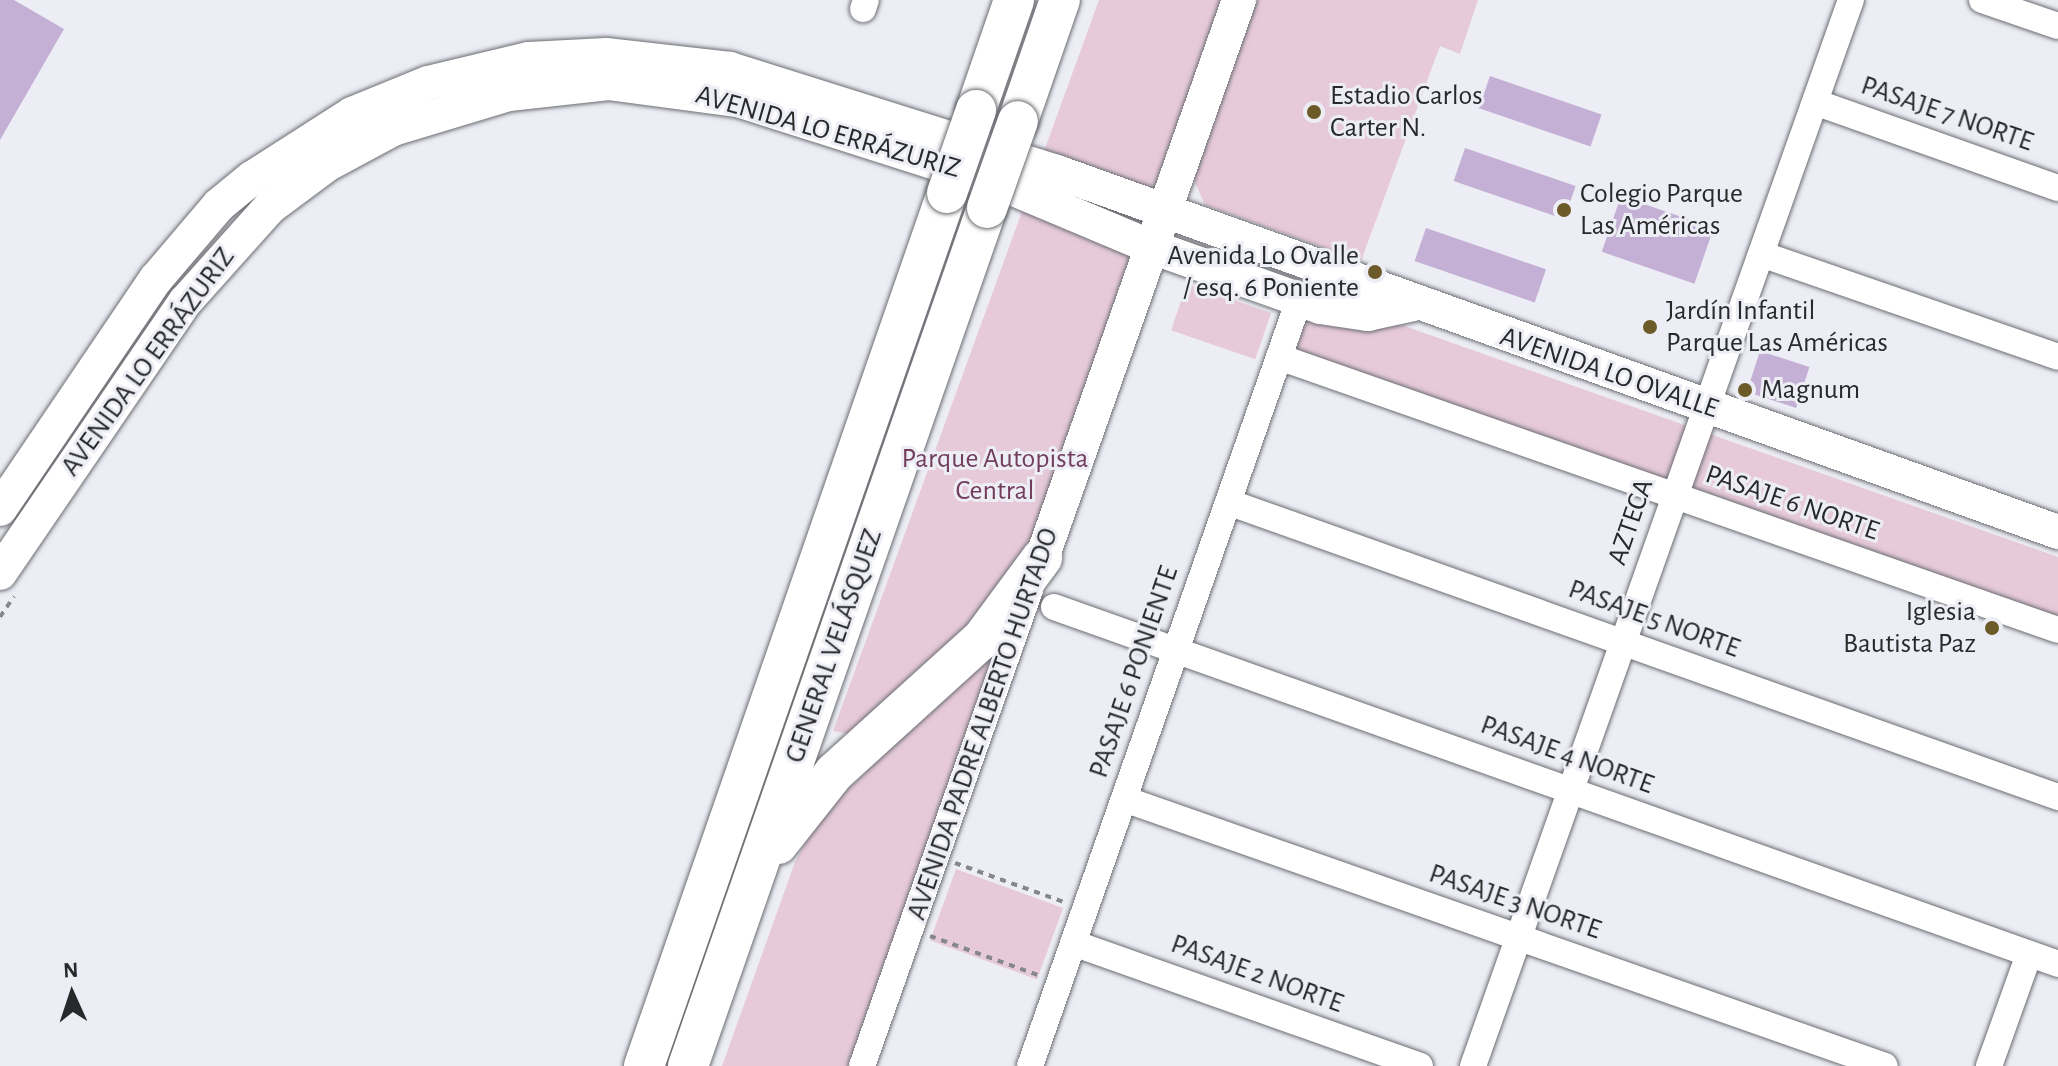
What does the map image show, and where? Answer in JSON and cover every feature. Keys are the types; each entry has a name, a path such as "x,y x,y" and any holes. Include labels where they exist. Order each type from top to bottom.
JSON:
{"highway":[{"name":"GENERAL VELÁSQUEZ","path":"644,1066 1014,0"},
{"name":"GENERAL VELÁSQUEZ","path":"688,1066 1060,0"},
{"path":"1046,40 1069,0"},
{"path":"747,896 809,802 861,747 982,639 1042,558"}],"main road":[{"name":"AVENIDA PADRE ALBERTO HURTADO","path":"1042,558 1149,246 1239,0"},
{"name":"AVENIDA LO ERRÁZURIZ","path":"0,509 134,310 219,205 282,156 339,121 392,96 465,72 566,56 651,56 704,64 929,130 1161,213"},
{"name":"AVENIDA LO ERRÁZURIZ","path":"11,578 185,302 240,237 298,185 358,146 464,103 577,84 708,93 1004,185 1149,246 1299,300 1368,314 1413,304"},
{"name":"AVENIDA LO OVALLE","path":"1161,213 2058,532"}],"street":[{"name":"AZTECA","path":"1473,1066 1851,0"},
{"path":"1982,0 2058,26"},
{"name":"PASAJE 7 NORTE","path":"1815,102 2058,188"},
{"path":"1761,254 2058,357"},
{"name":"PASAJE 6 PONIENTE","path":"1030,1066 1299,300"},
{"name":"PASAJE 6 NORTE","path":"1279,357 2058,630"},
{"name":"PASAJE 5 NORTE","path":"1228,502 2058,797"},
{"name":"AVENIDA PADRE ALBERTO HURTADO","path":"862,1066 1042,558"},
{"name":"PASAJE 4 NORTE","path":"1054,607 2058,964"},
{"name":"PASAJE 3 NORTE","path":"1124,799 1885,1066"},
{"name":"PASAJE 2 NORTE","path":"1073,943 1420,1066"},
{"path":"1989,1066 2029,954"}],"path":[{"path":"0,617 11,578"},
{"path":"952,862 1085,909"},
{"path":"926,935 1059,983"}],"green space":[{"name":"Parque Autopista Central","path":"1099,0 1224,0 1060,488 1012,588 855,735 833,731"},
{"name":"Estadio Carlos Carter N.","path":"1253,0 1478,0 1460,54 1440,46 1361,261 1205,205 1190,171"},
{"path":"1187,284 1271,313 1255,359 1171,330"},
{"path":"1307,315 1382,318 2058,557 2058,621 1296,351"},
{"path":"1004,639 849,1066 722,1066 795,862 821,815"},
{"path":"956,869 1063,908 1037,979 930,940"}],"building":[{"path":"0,0 14,0 64,29 0,140"},
{"path":"1490,76 1602,114 1591,147 1479,108"},
{"path":"1465,148 1576,186 1564,219 1454,181"},
{"path":"1621,196 1714,228 1694,284 1602,252"},
{"path":"1426,228 1546,269 1535,302 1415,261"},
{"path":"1760,351 1809,367 1796,408 1747,392"}],"place":[{"name":"Estadio Carlos Carter N.","path":"1314,112"},
{"name":"Colegio Parque Las Américas","path":"1564,210"},
{"name":"Avenida Lo Ovalle / esq. 6 Poniente","path":"1375,272"},
{"name":"Jardín Infantil Parque Las Américas","path":"1650,327"},
{"name":"Magnum","path":"1745,390"},
{"name":"Iglesia Bautista Paz","path":"1992,628"}]}
